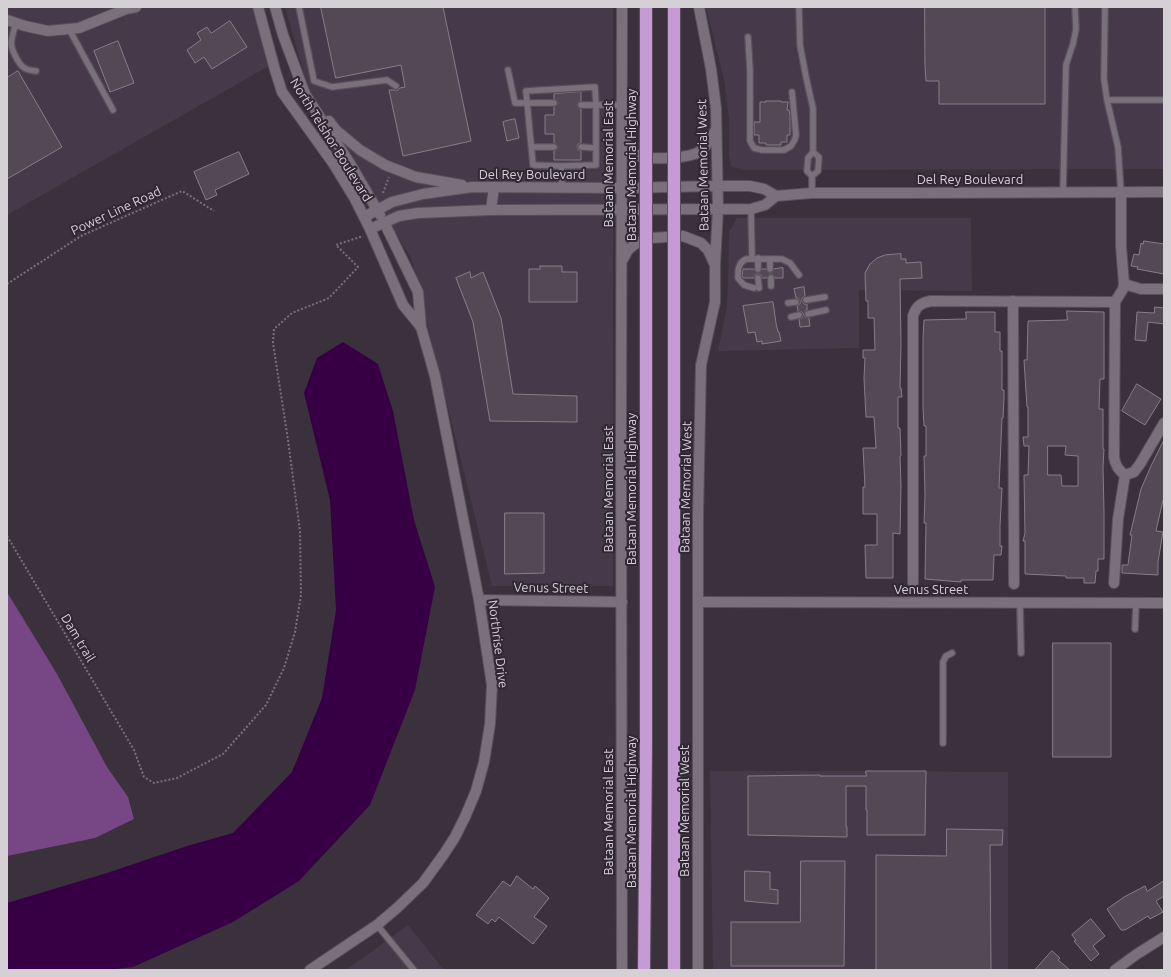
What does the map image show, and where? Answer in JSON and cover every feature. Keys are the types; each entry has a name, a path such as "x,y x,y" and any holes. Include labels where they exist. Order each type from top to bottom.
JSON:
{"highway":[{"name":"Bataan Memorial Highway","path":"644,970 646,747 646,7"},
{"path":"674,7 674,970"}],"main road":[{"path":"12,21 25,26 48,31 79,28 126,8 136,7"},
{"name":"North Telshor Boulevard","path":"258,7 282,92 333,163 364,217"},
{"name":"North Telshor Boulevard","path":"275,7 283,35 305,94 351,165 377,209"},
{"name":"Bataan Memorial East","path":"622,7 622,970"},
{"name":"Bataan Memorial West","path":"698,970 698,516 701,365 714,302 718,209 716,108 700,7"},
{"path":"305,94 336,130 360,150 385,165 416,177 472,187"},
{"path":"622,136 630,149 642,157 683,157 697,153 703,149 708,144 717,128"},
{"name":"Del Rey Boulevard","path":"364,217 392,202 422,194 472,187 757,187 776,196"},
{"path":"491,210 494,187"},
{"path":"1121,192 1121,246 1124,284 1123,289 1115,302 1114,457 1118,469 1125,475"},
{"name":"Del Rey Boulevard","path":"370,231 384,222 399,216 418,213 491,210 751,209 765,205 776,196 812,194 1164,192"},
{"name":"Northrise Drive","path":"310,970 377,925 397,908 428,877 455,837 476,791 484,762 490,724 492,685 479,600 435,376 421,327 418,292 377,209"},
{"name":"Northrise Drive","path":"364,217 403,305 421,327"},
{"path":"623,259 628,250 635,244 650,238 683,236 701,243 708,250 715,265"},
{"path":"1124,284 1141,289 1164,289"},
{"path":"913,583 913,316 915,310 918,306 931,301 1115,302"},
{"path":"1013,301 1014,584"},
{"path":"1125,475 1134,472 1164,424"},
{"path":"1114,584 1118,526 1125,475"},
{"name":"Venus Street","path":"479,600 622,602"},
{"name":"Venus Street","path":"698,602 1164,602"},
{"path":"1115,970 1164,937"}],"lane":[{"path":"298,7 314,81 332,86 387,80 396,86"},
{"path":"799,7 800,45 813,108 813,152 808,158 806,171 812,176"},
{"path":"1062,193 1066,65 1075,36 1075,7"},
{"path":"1105,7 1104,79 1107,100 1118,147 1121,192"},
{"path":"12,21 12,51 22,68 36,71"},
{"path":"69,29 113,110"},
{"path":"748,37 750,70 750,141 754,148 762,150 784,150 794,142 796,135 792,92"},
{"path":"508,70 515,103 554,103"},
{"path":"595,87 596,105 596,166 533,165 526,91 595,87"},
{"path":"1107,100 1164,100"},
{"path":"581,105 622,105"},
{"path":"532,147 554,147"},
{"path":"581,147 596,148"},
{"path":"812,176 818,171 818,157 813,152"},
{"path":"561,166 562,188"},
{"path":"812,176 812,194"},
{"path":"751,209 752,258"},
{"path":"758,278 756,288 744,285 738,278 738,270 742,261 752,258 787,260 794,266 799,274"},
{"path":"758,258 758,269"},
{"path":"770,258 770,269"},
{"path":"771,278 771,286"},
{"path":"806,300 825,297"},
{"path":"788,303 796,302"},
{"path":"808,314 826,310"},
{"path":"791,317 799,316"},
{"path":"1020,603 1021,653"},
{"path":"1136,603 1136,628"},
{"path":"943,743 943,662 946,656 952,653"},
{"path":"377,925 414,970"}],"path":[{"path":"383,193 389,177"},
{"name":"Power Line Road","path":"7,284 81,236 182,191 214,211"},
{"name":"Dam trail","path":"7,536 134,750 144,777 154,782 177,778 223,754 266,705 284,668 295,632 301,595 300,531 273,343 274,329 292,313 330,298 358,267 336,246 370,231"}],"shaded area":[{"path":"7,7 253,7 269,66 7,215"},
{"path":"285,7 613,7 613,586 492,586 411,258 309,91"},
{"path":"706,7 1164,7 1164,169 741,170 731,166 729,155 729,120 724,80"},
{"path":"737,218 971,218 972,291 859,290 859,348 718,351 727,306 729,232"},
{"path":"343,342 378,364 393,411 414,520 435,587 415,690 370,805 299,881 233,922 133,967 107,970 7,970 7,903 233,833 292,772 322,698 336,610 330,500 304,393 317,358"},
{"path":"7,592 57,674 107,767 128,797 134,819 95,838 7,856"},
{"path":"710,771 1008,772 1008,970 713,970"},
{"path":"408,925 444,970 345,970 360,960"}],"building":[{"path":"321,7 443,7 471,141 403,156 389,90 398,90 405,87 401,65 336,78"},
{"path":"925,7 1045,7 1045,104 939,104 939,81 926,81"},
{"path":"230,21 247,47 212,69 204,57 195,63 187,50 201,40 197,33 207,27 211,33"},
{"path":"118,41 134,83 110,92 94,51"},
{"path":"18,71 62,147 7,179 7,78"},
{"path":"581,92 581,101 577,105 581,109 581,143 578,144 577,147 578,150 581,151 581,160 554,160 554,151 558,147 554,143 554,134 545,134 545,115 554,115 554,107 558,103 554,99 554,94"},
{"path":"760,102 788,102 787,110 789,110 790,115 790,135 787,135 787,142 781,142 781,145 766,145 766,143 759,143 759,135 754,135 754,122 760,122"},
{"path":"515,119 519,138 507,141 503,122"},
{"path":"239,152 249,174 215,190 217,195 206,200 194,172"},
{"path":"1144,241 1164,244 1164,274 1137,269 1138,267 1131,266 1134,254 1139,255 1141,243 1143,244"},
{"path":"901,254 901,259 906,259 906,263 921,262 922,278 900,279 900,388 902,397 898,397 898,428 900,428 901,456 900,534 893,533 893,578 866,578 865,545 877,545 877,514 863,514 863,487 865,487 863,448 876,448 874,417 866,417 864,378 865,358 863,358 863,350 875,350 874,318 868,318 865,273 870,264 877,258 885,255"},
{"path":"540,266 562,266 562,272 577,272 577,302 529,302 529,269 540,269"},
{"path":"783,268 783,278 775,278 771,274 767,278 762,278 761,275 758,274 755,275 754,278 744,278 742,276 743,269 754,269 758,273 762,269 766,269 770,273 774,269"},
{"path":"470,272 471,278 483,272 501,318 513,394 577,396 577,422 490,421 473,322 456,278"},
{"path":"804,287 805,296 802,298 802,301 804,304 807,304 807,310 805,311 804,315 805,317 809,318 810,326 800,327 799,319 802,318 803,314 802,312 798,311 797,306 800,304 800,301 796,298 794,289"},
{"path":"773,302 776,323 781,341 762,344 762,341 757,342 755,332 748,333 743,306"},
{"path":"1155,307 1164,308 1164,324 1148,322 1146,341 1135,340 1137,312 1154,313"},
{"path":"1067,311 1104,312 1104,379 1100,379 1099,409 1103,409 1104,559 1098,559 1098,571 1096,571 1095,583 1084,583 1084,578 1066,578 1066,576 1025,574 1025,541 1023,541 1025,533 1024,475 1028,475 1029,446 1024,446 1023,437 1028,437 1028,407 1024,360 1027,360 1028,321 1067,320","holes":["1048,446 1066,446 1065,455 1078,456 1078,486 1062,486 1061,475 1048,475"]},
{"path":"966,312 995,312 995,332 1000,332 1000,351 1002,351 1002,390 1004,390 999,488 1002,488 1000,526 1000,546 1002,546 1001,555 994,555 993,580 961,580 961,582 925,579 926,523 924,523 924,456 926,456 926,426 924,426 923,407 924,320 966,319"},
{"path":"1137,384 1161,399 1145,425 1122,411"},
{"path":"1164,440 1164,501 1163,500 1156,531 1163,532 1158,562 1158,575 1122,573 1122,565 1128,565 1132,535 1130,535 1141,489"},
{"path":"505,513 544,513 544,573 505,574"},
{"path":"1053,643 1111,643 1111,757 1053,757"},
{"path":"866,771 926,771 925,835 867,835 866,786 846,786 847,837 748,835 748,776 866,776"},
{"path":"947,829 1003,830 1002,845 990,845 991,970 876,970 876,855 946,856"},
{"path":"801,861 845,861 844,966 731,966 731,922 800,922"},
{"path":"745,871 770,872 770,889 778,890 778,904 745,901"},
{"path":"517,876 533,889 535,886 549,898 534,917 547,926 533,944 499,917 495,922 492,919 488,924 476,915 503,881 510,886"},
{"path":"1164,881 1164,896 1156,901 1163,912 1150,919 1148,916 1125,930 1121,930 1107,909 1124,897 1145,886 1147,891"},
{"path":"1091,919 1105,936 1093,946 1099,954 1091,961 1074,941 1076,940 1072,935"},
{"path":"1052,951 1060,958 1058,960 1070,970 1035,970"}]}
